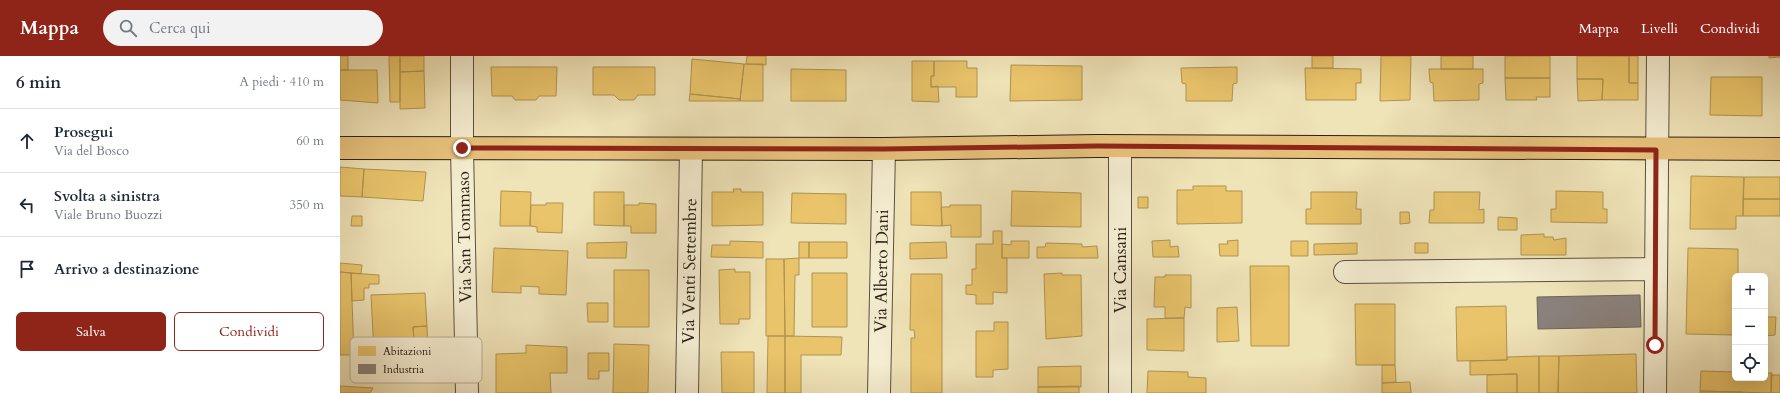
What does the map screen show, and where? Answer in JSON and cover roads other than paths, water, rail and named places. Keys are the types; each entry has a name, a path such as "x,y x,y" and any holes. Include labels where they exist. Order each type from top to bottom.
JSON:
{"main road":[{"path":"340,148 884,149 1120,147 1656,150 1780,149"}],"street":[{"name":"Via San Tommaso","path":"462,56 462,148 466,337"},
{"path":"1656,393 1655,269 1658,56"},
{"name":"Via Cansani","path":"1120,147 1120,393"},
{"name":"Via Venti Settembre","path":"687,393 691,149"},
{"name":"Via Alberto Dani","path":"879,393 884,149"},
{"path":"1345,272 1655,269"},
{"name":"Via San Tommaso","path":"467,383 467,393"}]}
